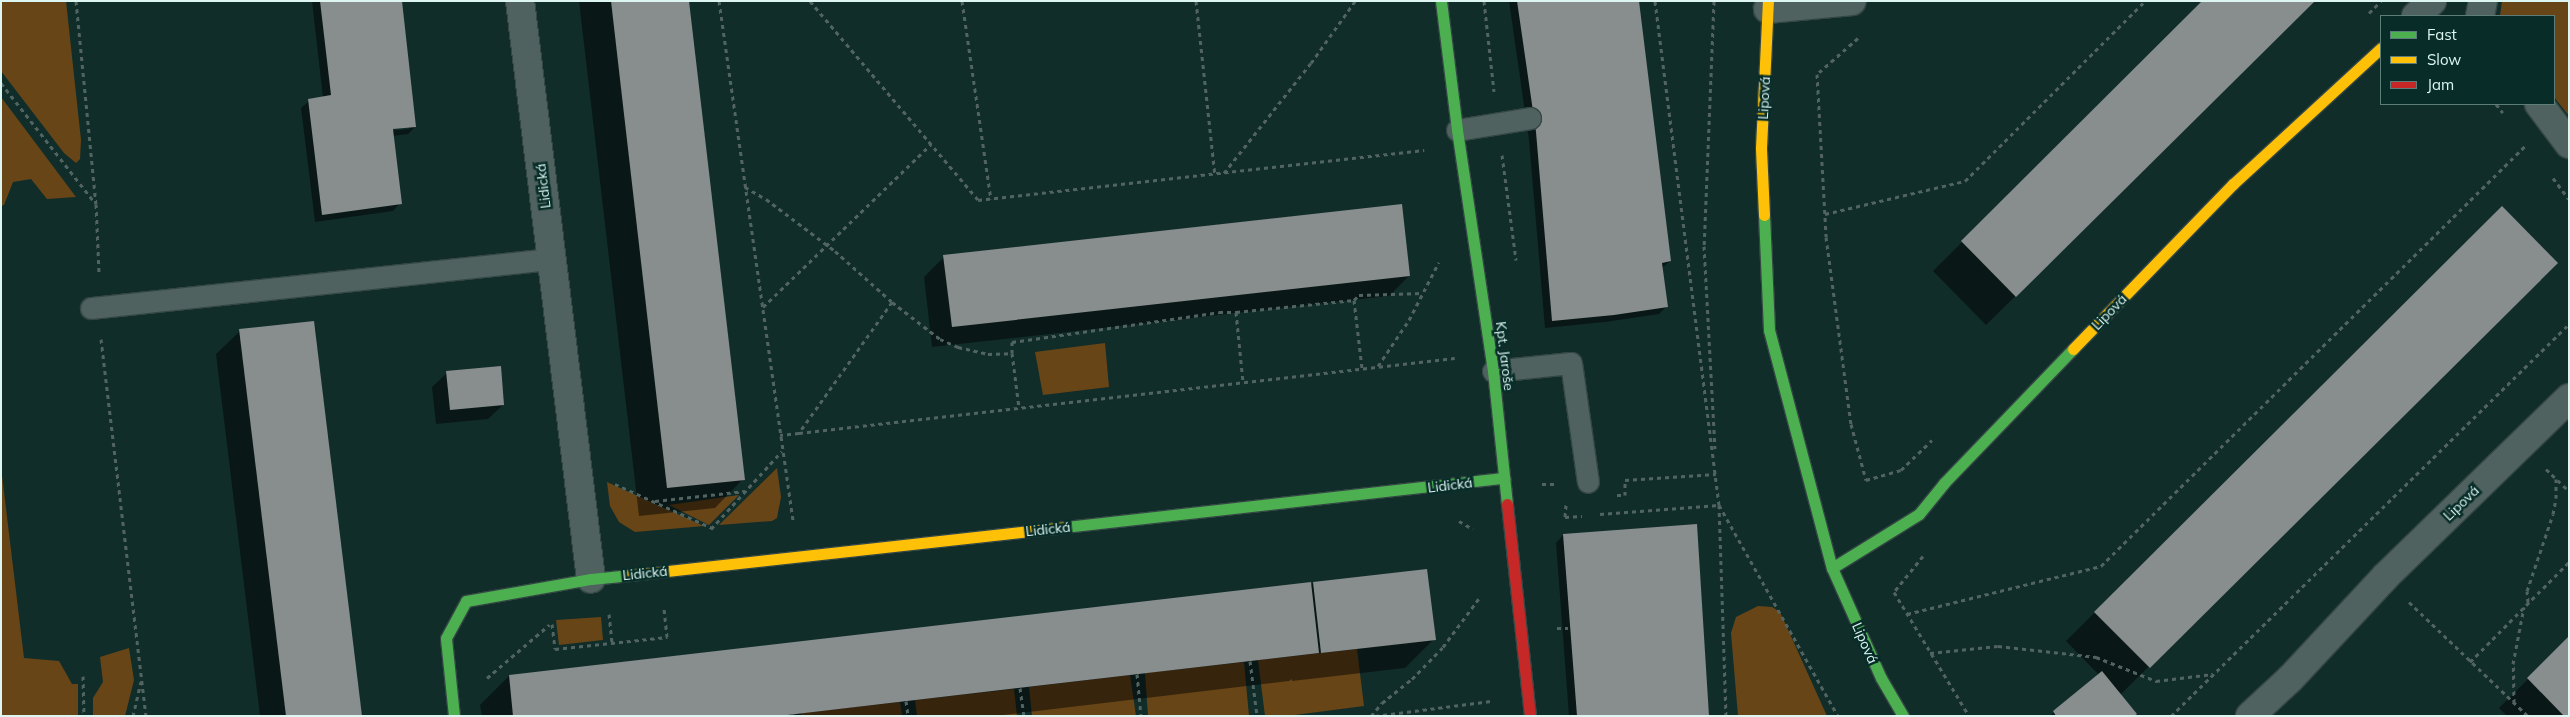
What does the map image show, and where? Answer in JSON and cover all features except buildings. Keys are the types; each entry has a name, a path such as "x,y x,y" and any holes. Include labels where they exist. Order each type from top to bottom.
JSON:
{"street":[{"name":"Lidická","path":"520,1 591,579"},
{"name":"Kpt. Jaroše","path":"1441,1 1457,130 1493,371 1530,716"},
{"name":"Lipová","path":"1852,1 1768,5 1761,148 1769,330 1832,568 1882,678 1903,716"},
{"path":"2417,15 2432,1"},
{"path":"2480,15 2483,1"},
{"name":"Lipová","path":"1832,568 1919,514 1950,477 2233,184 2380,49"},
{"path":"2540,105 2569,144"},
{"name":"Lipová","path":"2250,716 2334,634 2386,576 2569,398"},
{"name":"Lidická","path":"454,716 446,638 466,601 591,579 1504,478"}],"lane":[{"path":"1457,130 1530,118"},
{"path":"96,307 552,259"},
{"path":"1493,371 1571,363 1588,482"}],"path":[{"path":"76,1 96,204 96,307 146,716"},
{"path":"718,1 794,529"},
{"path":"810,1 978,200 1215,175 1425,150"},
{"path":"962,1 991,199"},
{"path":"1196,1 1215,175"},
{"path":"1223,173 1311,63 1355,1"},
{"path":"1484,1 1517,270"},
{"path":"1655,1 1716,474 1719,505 1726,716"},
{"path":"1714,1 1704,246 1716,474"},
{"path":"1825,214 1965,181 2145,1"},
{"path":"1862,35 1817,74 1826,237 1851,424 1866,480 1901,470"},
{"path":"1,83 96,204"},
{"path":"762,307 931,144"},
{"path":"1907,614 2101,566 2528,144"},
{"path":"745,187 766,199 834,251 892,302 940,339 958,347 988,354 1012,353"},
{"path":"1377,367 1409,320 1442,257"},
{"path":"1019,408 1012,342 1219,312 1236,312 1354,300 1359,295 1423,293"},
{"path":"1354,300 1362,368"},
{"path":"799,433 892,302"},
{"path":"1236,312 1243,382"},
{"path":"2171,716 2569,324"},
{"path":"780,435 1458,357"},
{"path":"705,535 782,451"},
{"path":"1540,474 1542,494"},
{"path":"1541,484 1716,474"},
{"path":"2528,603 2527,591 2553,514 2556,498 2556,479"},
{"path":"1615,495 1625,495 1625,480"},
{"path":"609,481 718,531"},
{"path":"654,501 746,490"},
{"path":"1566,498 1565,517 1584,516"},
{"path":"1594,515 1719,505"},
{"path":"1719,505 1838,716"},
{"path":"1455,519 1470,526 1475,532"},
{"path":"1925,554 1894,592 1969,716"},
{"path":"2470,662 2569,562"},
{"path":"1371,716 1382,703 1412,679 1443,647 1482,593"},
{"path":"2404,598 2528,716"},
{"path":"551,616 555,649 612,644 668,637 664,606"},
{"path":"2514,703 2513,664 2524,607"},
{"path":"609,611 612,644"},
{"path":"1556,620 1558,629 1568,628"},
{"path":"482,682 551,623"},
{"path":"1930,653 1998,646 2096,657 2156,681 2214,673"},
{"path":"1250,661 1256,716"},
{"path":"1137,674 1141,716"},
{"path":"82,676 84,716"},
{"path":"133,716 142,680"},
{"path":"1020,688 1024,716"},
{"path":"1375,716 1493,700"},
{"path":"906,701 908,716"}],"shaded area":[{"path":"1,1 66,1 81,140 80,159 76,163 64,153 1,71"},
{"path":"2502,1 2569,1 2569,116 2555,98 2555,15 2500,15"},
{"path":"1,97 76,197 47,199 31,179 13,182 4,205 1,206"},
{"path":"1105,343 1109,387 1043,395 1035,352"},
{"path":"1,467 24,658 59,661 72,684 78,684 78,716 1,716"},
{"path":"777,468 781,497 777,518 772,521 719,525"},
{"path":"607,482 704,526 635,532 619,522 610,506"},
{"path":"739,495 709,525 669,505"},
{"path":"1758,606 1772,607 1780,612 1827,716 1738,716 1731,633 1736,617"},
{"path":"601,617 603,640 559,645 556,620"},
{"path":"129,648 134,680 125,716 93,716 93,698 103,682 100,657"},
{"path":"1357,649 1364,706 1287,716 1265,716 1258,660"},
{"path":"1244,662 1249,716 1148,716 1145,673"},
{"path":"1130,675 1136,716 1032,716 1029,687"},
{"path":"1014,689 1017,716 917,716 915,700"},
{"path":"900,702 902,716 802,716 801,713"}],"traffic: fast":[{"path":"1441,1 1457,130 1493,371 1507,504"},
{"path":"1764,215 1769,330 1832,568 1881,678 1903,716"},
{"path":"1832,568 1919,514 1944,483 2073,349"},
{"path":"1065,527 1504,478"},
{"path":"454,716 446,638 466,601 591,579 631,575"}],"traffic: slow":[{"path":"1764,215 1761,148 1768,1"},
{"path":"2073,349 2233,184 2380,49"},
{"path":"631,575 1065,527"}],"traffic: jam":[{"path":"1507,504 1530,716"}]}
